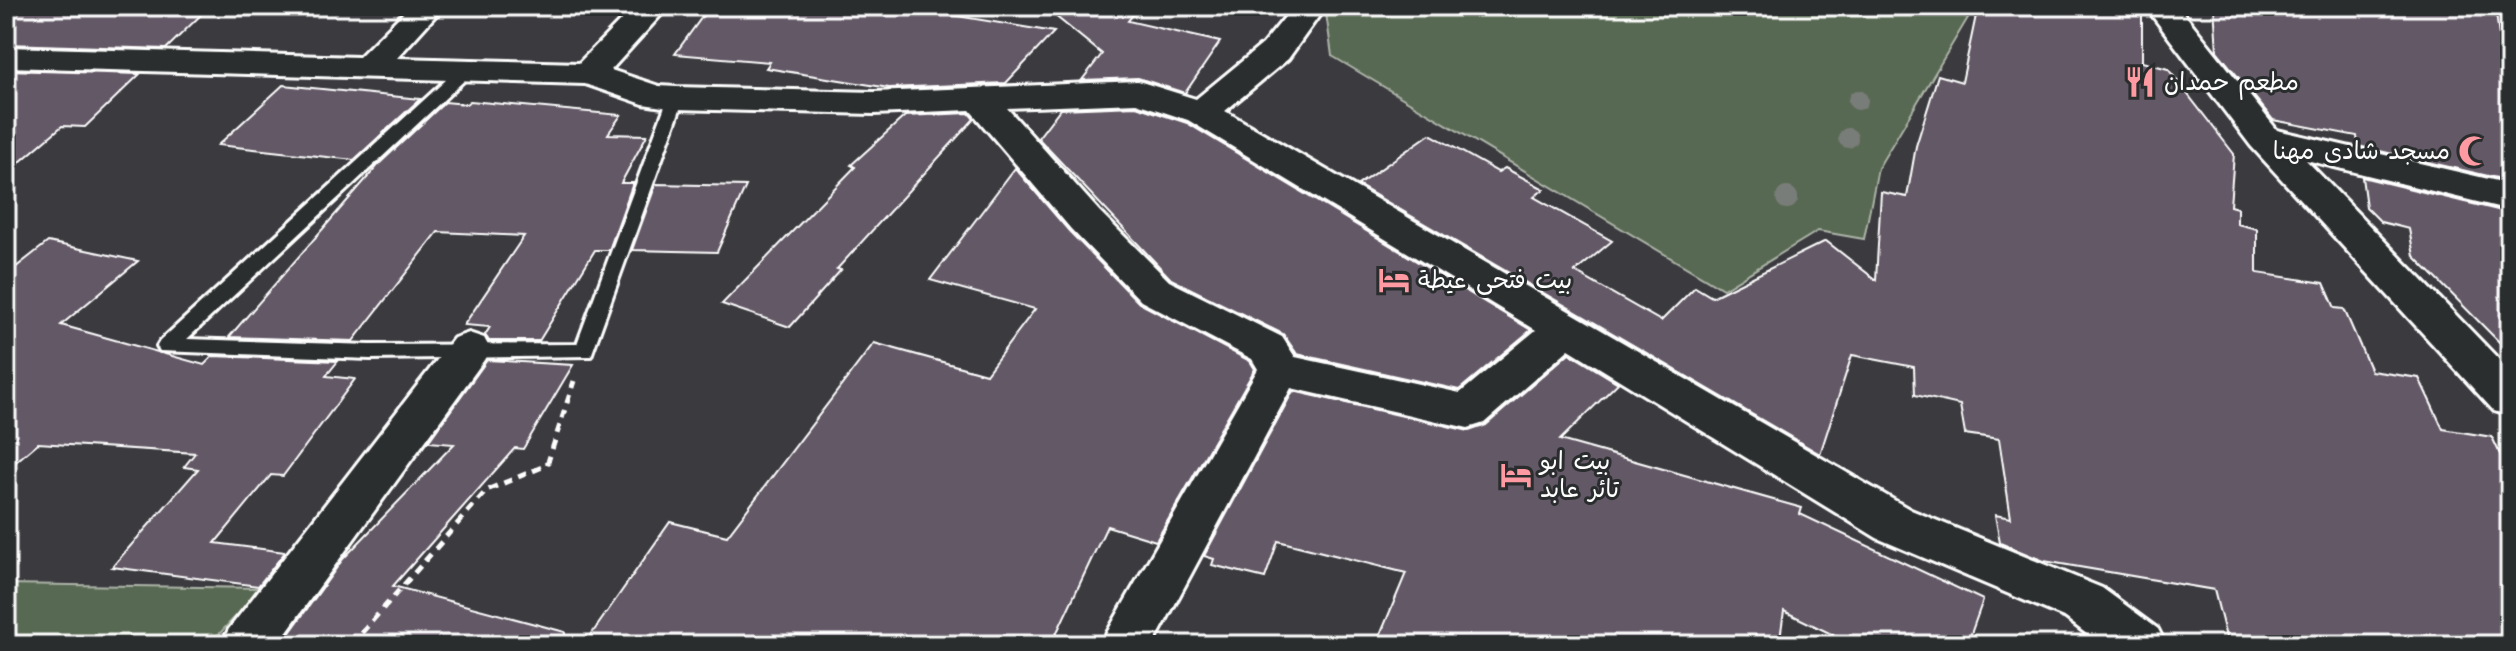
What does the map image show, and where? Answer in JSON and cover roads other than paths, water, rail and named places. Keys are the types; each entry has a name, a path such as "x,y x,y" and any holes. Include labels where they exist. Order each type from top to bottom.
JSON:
{"street":[{"path":"367,69 428,6"},
{"path":"588,74 653,6"},
{"path":"1201,112 1246,79 1298,28 1310,6"},
{"path":"2161,6 2264,138 2510,399"},
{"path":"6,57 588,74 655,96 676,98 874,103 1138,92 1201,112 1894,524 2084,603 2140,645"},
{"path":"979,98 1085,220 1155,291 1267,348 1280,369 1468,411 1566,328"},
{"path":"2264,138 2510,197"},
{"path":"247,645 469,349"},
{"path":"1126,645 1280,369"}],"lane":[{"path":"464,72 167,346 370,352 469,349 584,351 676,98"}],"place":[{"name":"مطعم حمدان","path":"2140,82"},
{"name":"مسجد شادى مهنا","path":"2474,151"},
{"name":"بيت فتحى عيطة","path":"1394,280"},
{"name":"بيت ابو تائر عابد","path":"1516,475"}]}
